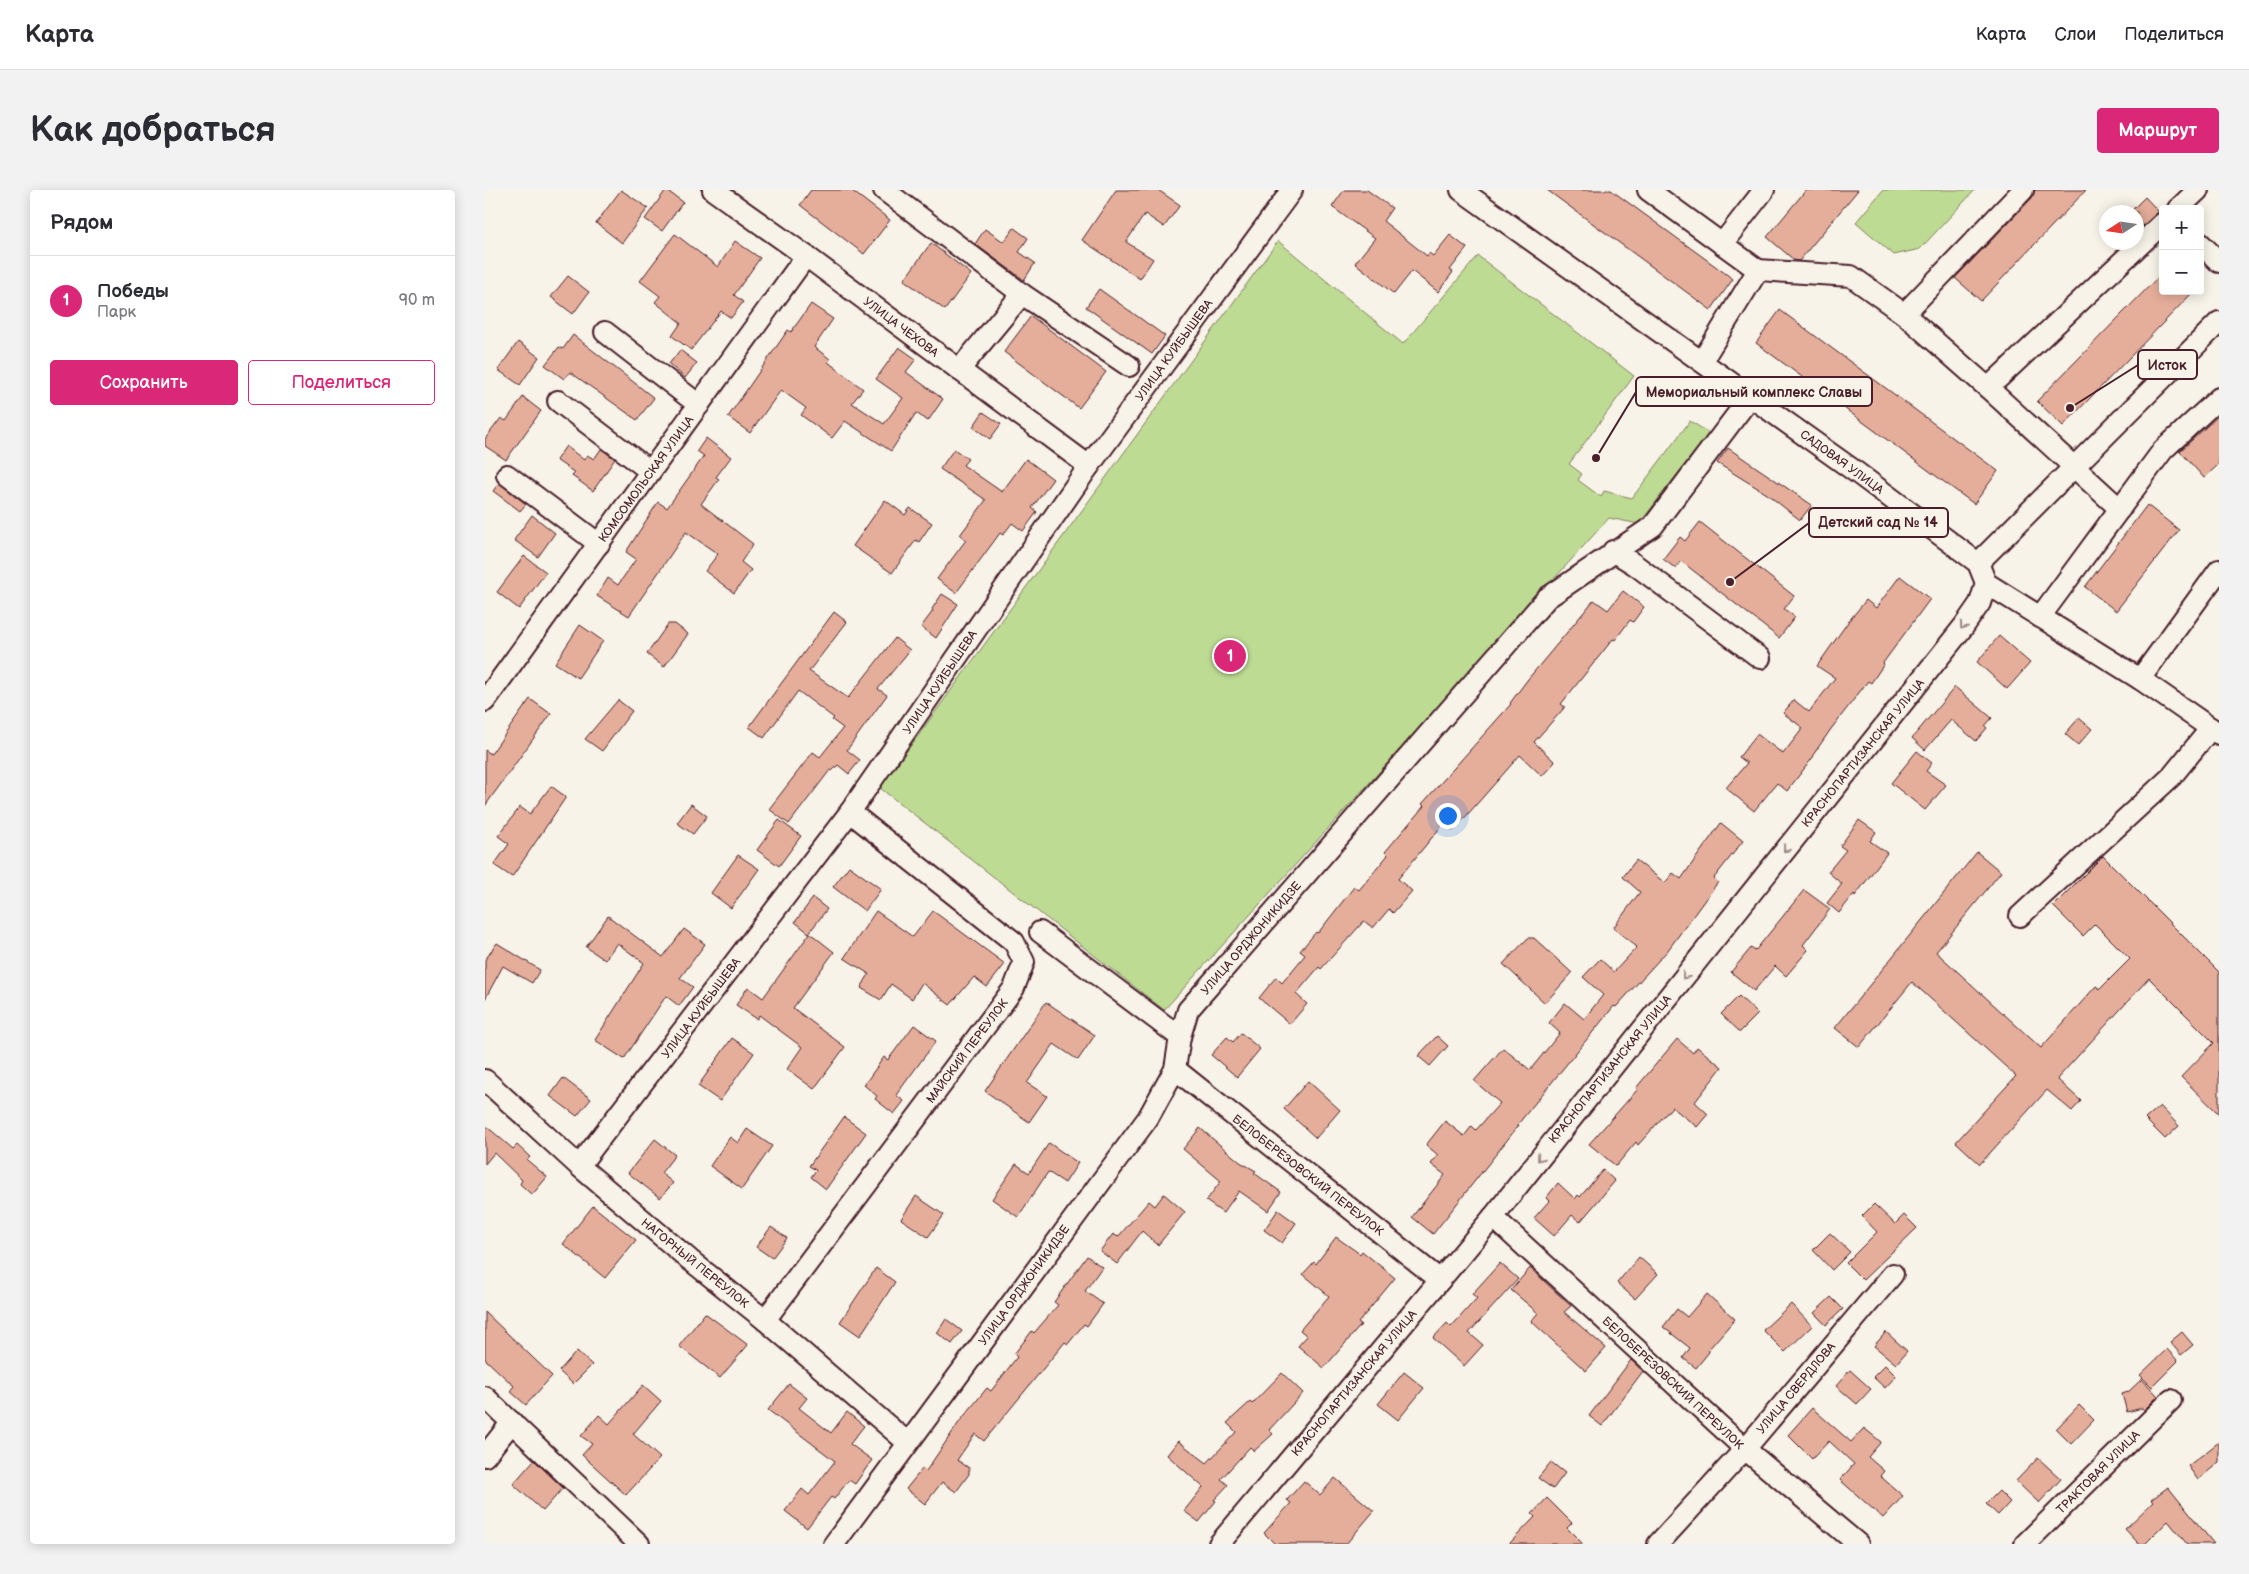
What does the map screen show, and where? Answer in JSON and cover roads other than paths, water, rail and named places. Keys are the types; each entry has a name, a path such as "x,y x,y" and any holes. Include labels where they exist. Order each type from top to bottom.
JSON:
{"street":[{"name":"УЛИЦА ЧЕХОВА","path":"713,190 806,256 1089,466"},
{"path":"884,190 1022,294 1129,366"},
{"name":"САДОВАЯ УЛИЦА","path":"1461,190 1751,396 1978,563"},
{"path":"1648,190 1758,270 1851,276 1904,314 2120,509"},
{"path":"1722,244 1765,190"},
{"path":"1904,314 2023,190"},
{"path":"2182,205 2198,190"},
{"name":"УЛИЦА КУЙБЫШЕВА","path":"579,1166 851,812 1089,466 1286,192"},
{"path":"1988,388 2159,227"},
{"path":"2204,247 2219,262"},
{"name":"КОМСОМОЛЬСКАЯ УЛИЦА","path":"485,701 806,256"},
{"path":"1702,361 1758,270"},
{"path":"959,370 1022,294"},
{"path":"2020,916 2172,776 2215,731 2140,680 1986,583 1978,563 2219,322"},
{"path":"605,332 699,405"},
{"name":"УЛИЦА ОРДЖОНИКИДЗЕ","path":"834,1544 1148,1118 1175,1069 1180,1037 1188,1010 1547,598 1613,551 1653,526 1751,396"},
{"path":"2040,617 2163,450 2219,398"},
{"path":"558,400 651,471"},
{"path":"507,475 599,544"},
{"path":"1613,551 1635,564 1760,658"},
{"path":"2140,680 2219,570"},
{"name":"КРАСНОПАРТИЗАНСКАЯ УЛИЦА","path":"1219,1544 1493,1216 1964,626 1979,603 1986,583"},
{"name":"МАЙСКИЙ ПЕРЕУЛОК","path":"765,1320 1014,988 1024,962 1014,942 851,812"},
{"path":"1040,932 1180,1037"},
{"name":"БЕЛОБЕРЕЗОВСКИЙ ПЕРЕУЛОК","path":"1175,1069 1440,1280"},
{"name":"НАГОРНЫЙ ПЕРЕУЛОК","path":"485,1080 579,1166 690,1260 765,1320 908,1443"},
{"name":"БЕЛОБЕРЕЗОВСКИЙ ПЕРЕУЛОК","path":"1493,1216 1745,1449 1858,1544"},
{"name":"УЛИЦА СВЕРДЛОВА","path":"1658,1544 1745,1449 1893,1274"},
{"path":"485,1397 639,1544"},
{"name":"ТРАКТОВАЯ УЛИЦА","path":"2025,1544 2171,1400"},
{"path":"485,1456 512,1422"}],"place":[{"name":"Исток","path":"2070,408"},
{"name":"Мемориальный комплекс Славы","path":"1596,458"},
{"name":"Детский сад № 14","path":"1730,582"},
{"name":"Победы","path":"1230,656"}]}
